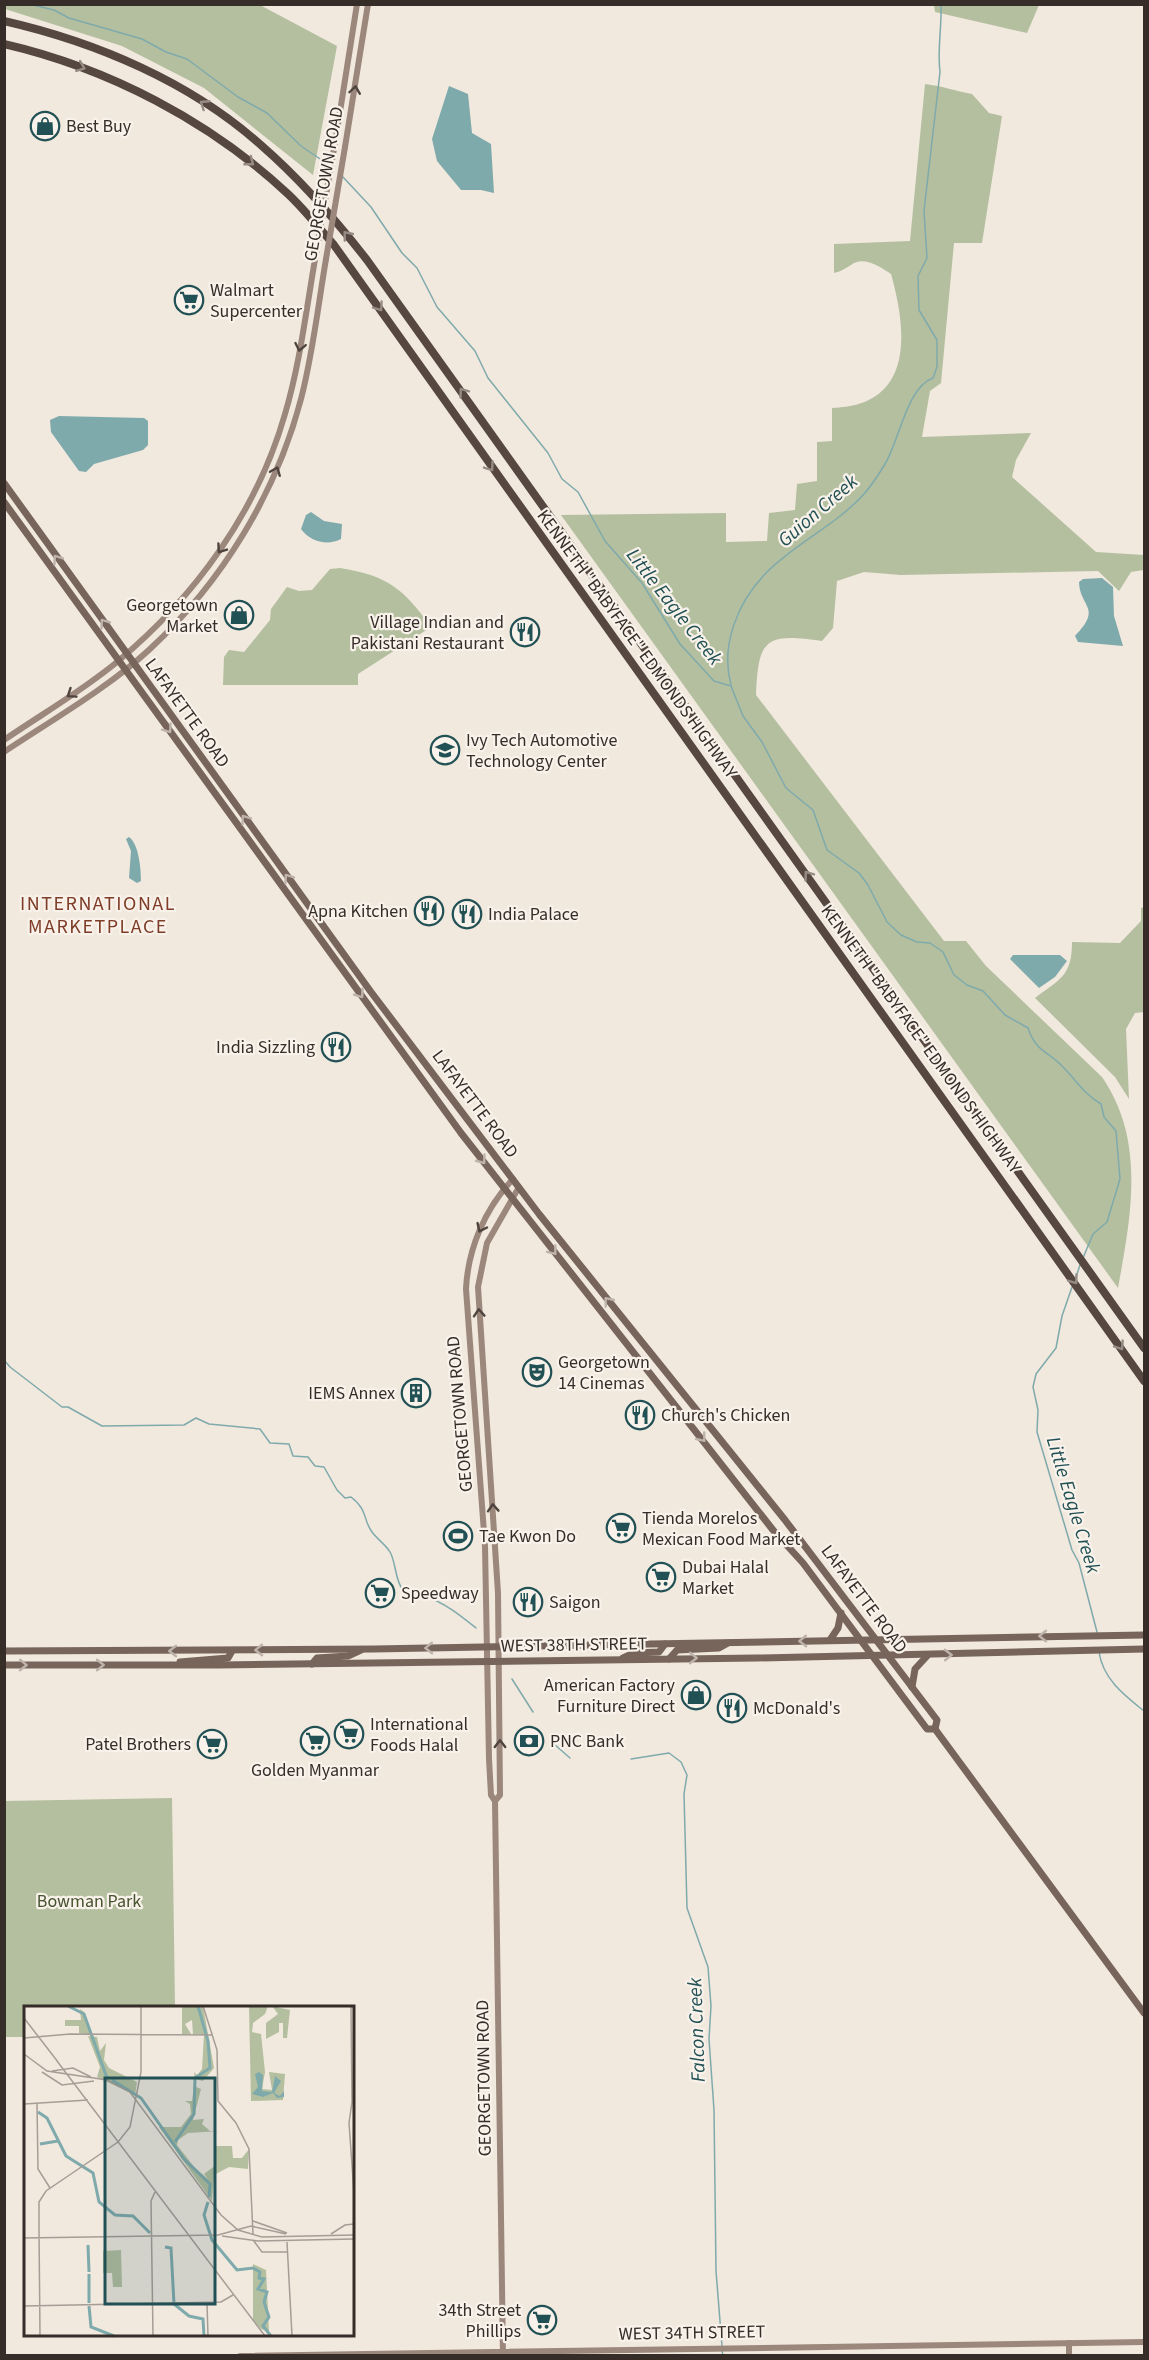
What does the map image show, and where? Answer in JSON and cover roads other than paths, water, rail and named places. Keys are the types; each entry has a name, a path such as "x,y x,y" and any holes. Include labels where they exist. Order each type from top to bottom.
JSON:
{"highway":[{"name":"KENNETH \"BABYFACE\" EDMONDS HIGHWAY","path":"4,21 99,50 191,95 261,145 327,210 368,260 1144,1348"},
{"name":"KENNETH \"BABYFACE\" EDMONDS HIGHWAY","path":"4,45 53,57 96,72 150,98 248,159 289,195 334,245 515,502 1144,1381"}],"main road":[{"name":"GEORGETOWN ROAD","path":"4,740 126,654 200,578 233,531 259,484 279,435 293,385 357,4"},
{"name":"GEORGETOWN ROAD","path":"4,752 125,669 175,624 221,568 248,529 268,489 288,441 303,390 368,4"},
{"name":"LAFAYETTE ROAD","path":"4,483 364,984 519,1187 877,1639 937,1720 935,1729 1144,2013"},
{"name":"LAFAYETTE ROAD","path":"4,502 504,1189 842,1613 927,1729 935,1729"},
{"path":"14,733 20,742"},
{"name":"GEORGETOWN ROAD","path":"503,2353 495,1801 491,1795 485,1546 466,1289 476,1236 504,1189 513,1179"},
{"name":"GEORGETOWN ROAD","path":"495,1801 500,1795 498,1593 478,1287 487,1243 519,1187"},
{"path":"829,1640 838,1629 842,1613"},
{"name":"WEST 38TH STREET","path":"4,1651 232,1651 1144,1635"},
{"path":"669,1659 677,1650 719,1648 730,1642"},
{"path":"621,1659 634,1653 656,1653 665,1644"},
{"path":"312,1664 317,1658 348,1656 363,1649"},
{"name":"WEST 38TH STREET","path":"4,1665 312,1664 889,1656 1144,1649"},
{"path":"163,1665 192,1659 228,1658 232,1651"},
{"path":"912,1687 915,1669 927,1655"},
{"name":"WEST 34TH STREET","path":"240,2355 1144,2342"},
{"path":"1069,2343 1069,2355"}],"water":[{"path":"449,86 468,94 472,133 491,144 494,193 481,190 461,190 437,161 432,139"},
{"path":"59,416 144,418 148,421 148,445 143,450 94,464 86,472 79,471 51,432 50,420"},
{"path":"311,512 324,521 342,524 341,539 325,542 309,537 301,529 306,515"},
{"path":"1102,578 1113,587 1114,616 1123,646 1078,642 1075,636 1088,619 1089,613 1080,591 1079,582 1083,579"},
{"path":"129,837 139,857 141,881 137,883 129,878 131,851 126,839"},
{"path":"1013,955 1060,955 1067,961 1055,977 1039,988 1010,959"}],"waterway":[{"name":"Little Eagle Creek","path":"29,4 142,39 166,52 187,59 238,97 267,113 301,146 329,165"},
{"name":"Guion Creek","path":"731,685 728,670 730,639 734,624 748,596 778,562 841,515 867,491 890,454 916,392 924,383 933,378 937,367 937,340 919,310 918,276 927,258 924,211 940,72 941,4"},
{"name":"Little Eagle Creek","path":"342,176 371,207 402,253 417,268 437,307 475,351 488,378 548,453 562,479 578,492 605,541 642,583 680,644 714,681 731,686 743,716 762,742 786,788 813,810 827,850 859,873 868,885 887,922 901,935 917,942 930,943 943,952 954,975 967,985 983,991 1005,1015 1028,1028 1039,1047 1058,1062 1085,1092 1101,1104 1104,1117 1116,1131 1120,1179 1107,1222 1093,1234 1083,1258"},
{"name":"Little Eagle Creek","path":"1076,1277 1080,1265"},
{"name":"Little Eagle Creek","path":"1072,1287 1062,1316 1056,1348 1036,1374 1033,1387 1038,1410 1037,1432 1072,1550 1079,1563 1097,1632"},
{"name":"Falcon Creek","path":"4,1360 62,1407 68,1407 102,1426 184,1425 196,1418 209,1424 260,1429 270,1443 289,1444 293,1456 308,1457 315,1466 324,1467 337,1490 345,1498 351,1497 360,1506 369,1528 390,1552 398,1582 403,1590 408,1594 424,1596 438,1602 476,1628"},
{"name":"Little Eagle Creek","path":"1099,1652 1101,1662 1116,1686 1144,1711"},
{"name":"Falcon Creek","path":"512,1679 533,1712"},
{"name":"Falcon Creek","path":"554,1744 570,1758"},
{"name":"Falcon Creek","path":"631,1759 669,1753 681,1762 687,1775 684,1794 687,1908 708,1967 711,2006 709,2039 714,2110 716,2271 722,2346"},
{"name":"Falcon Creek","path":"722,2350 723,2356"}],"place":[{"name":"Best Buy","path":"45,126"},
{"name":"Walmart Supercenter","path":"189,300"},
{"name":"Georgetown Market","path":"239,615"},
{"name":"Village Indian and Pakistani Restaurant","path":"525,632"},
{"name":"Ivy Tech Automotive Technology Center","path":"445,750"},
{"name":"Apna Kitchen","path":"429,911"},
{"name":"India Palace","path":"467,914"},
{"name":"India Sizzling","path":"336,1047"},
{"name":"Georgetown 14 Cinemas","path":"537,1372"},
{"name":"IEMS Annex","path":"416,1393"},
{"name":"Church's Chicken","path":"640,1415"},
{"name":"Tienda Morelos Mexican Food Market","path":"621,1528"},
{"name":"Tae Kwon Do","path":"458,1536"},
{"name":"Dubai Halal Market","path":"661,1577"},
{"name":"Speedway","path":"380,1593"},
{"name":"Saigon","path":"528,1602"},
{"name":"American Factory Furniture Direct","path":"696,1695"},
{"name":"McDonald's","path":"732,1708"},
{"name":"International Foods Halal","path":"349,1734"},
{"name":"Golden Myanmar","path":"315,1741"},
{"name":"PNC Bank","path":"529,1741"},
{"name":"Patel Brothers","path":"212,1744"},
{"name":"34th Street Phillips","path":"542,2320"}],"district":[{"name":"INTERNATIONAL MARKETPLACE","path":"98,916"}],"park label":[{"name":"Bowman Park","path":"89,1901"}]}
